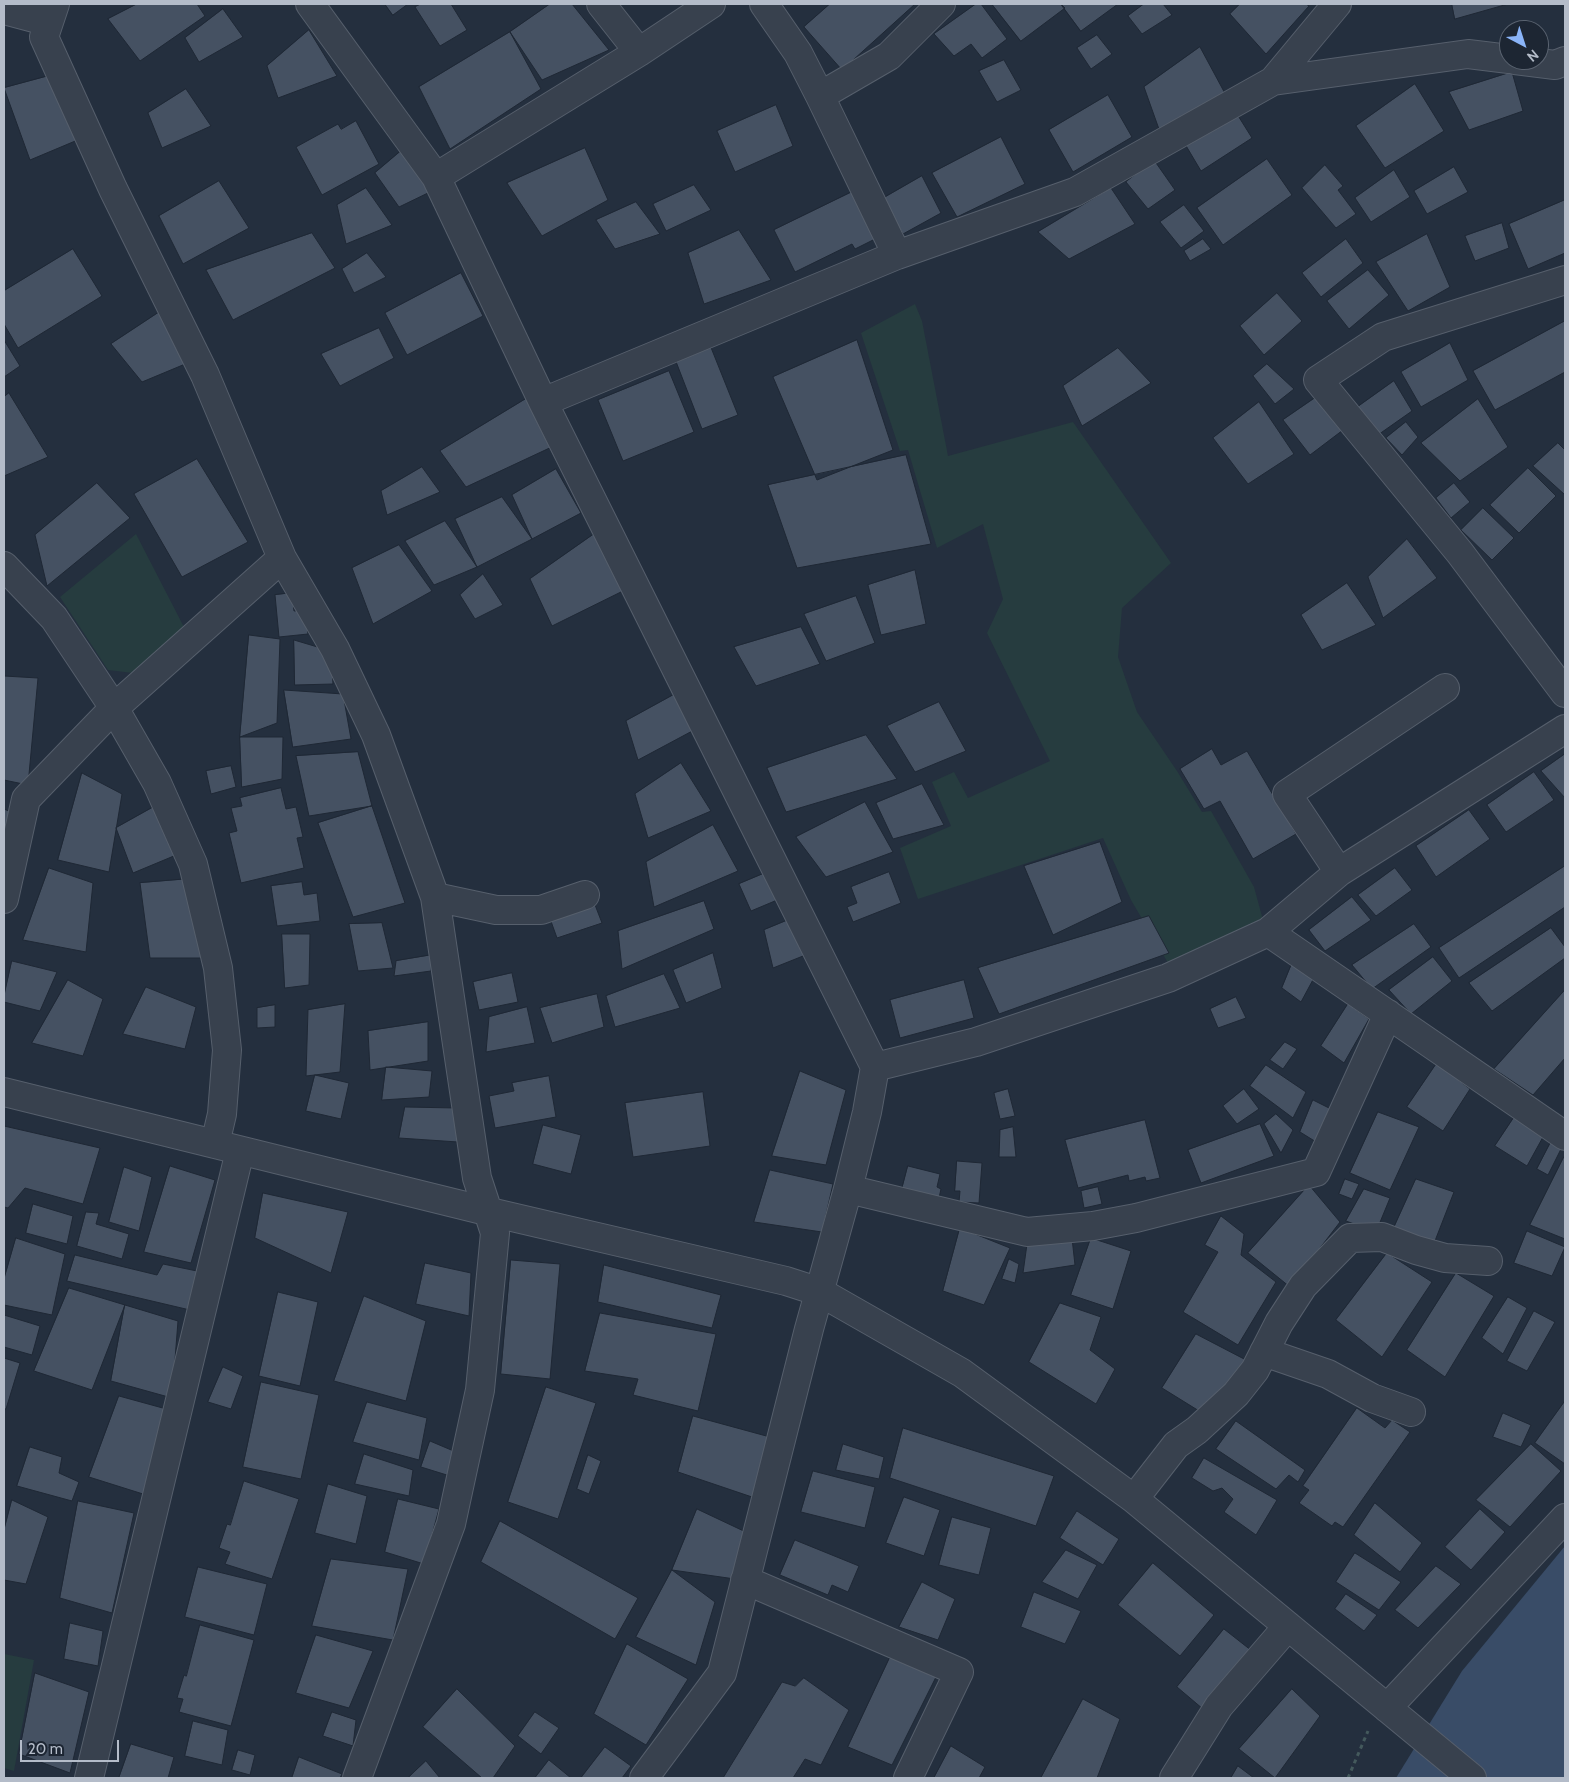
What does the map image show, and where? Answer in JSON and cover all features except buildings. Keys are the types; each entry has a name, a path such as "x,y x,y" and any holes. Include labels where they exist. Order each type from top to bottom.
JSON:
{"street":[{"path":"310,4 436,177 543,402 875,1067 867,1112 848,1189 722,1672 644,1778"},
{"path":"601,4 639,52"},
{"path":"436,177 639,52 712,4"},
{"path":"764,4 798,53 897,255"},
{"path":"820,96 889,56 940,4"},
{"path":"543,402 897,255 1075,192 1273,81 1337,4"},
{"path":"4,10 52,13 44,37 114,189 205,375 282,558 335,649 376,735 435,897 477,1178 486,1212 495,1233 480,1390 452,1524 357,1778"},
{"path":"1273,81 1468,54 1499,58"},
{"path":"1549,64 1555,65 1565,61"},
{"path":"1565,280 1383,337 1318,380 1460,553 1565,693"},
{"path":"1457,314 1466,328 1565,299"},
{"path":"4,899 26,799 114,708 282,558"},
{"path":"4,566 54,618 114,708 156,783 193,864 218,968 227,1050 222,1114 228,1147 89,1778"},
{"path":"1339,872 1287,794 1445,688"},
{"path":"875,1067 976,1042 1168,978 1268,932 1339,872 1565,729"},
{"path":"435,897 496,910 541,910 585,895"},
{"path":"1268,932 1565,1136"},
{"path":"848,1189 1027,1232 1093,1226 1136,1218 1316,1172 1388,1014"},
{"path":"4,1092 486,1212 786,1281 820,1292 962,1373 1134,1499 1472,1778"},
{"path":"1134,1499 1176,1444 1197,1430 1236,1394 1255,1370 1279,1323 1304,1286 1350,1238 1382,1237 1444,1258 1488,1261"},
{"path":"1264,1352 1328,1374 1372,1398 1411,1412"},
{"path":"1387,1708 1565,1518"},
{"path":"745,1580 959,1672 908,1778"},
{"path":"1174,1778 1219,1706 1288,1626"}],"path":[{"path":"1348,1778 1368,1731"}],"green space":[{"path":"915,304 922,321 948,456 1073,422 1171,563 1122,608 1118,657 1137,712 1202,812 1211,811 1254,887 1263,920 1168,963 1131,900 1103,838 918,899 900,848 951,826 932,782 954,772 968,798 1050,761 987,633 1003,599 983,524 937,548 908,450 900,451 861,333"},
{"path":"136,534 186,631 133,673 108,670 60,597"},
{"path":"4,1654 34,1660 14,1771 4,1768"}],"water":[{"path":"1565,1546 1565,1778 1396,1778 1462,1671"}]}
